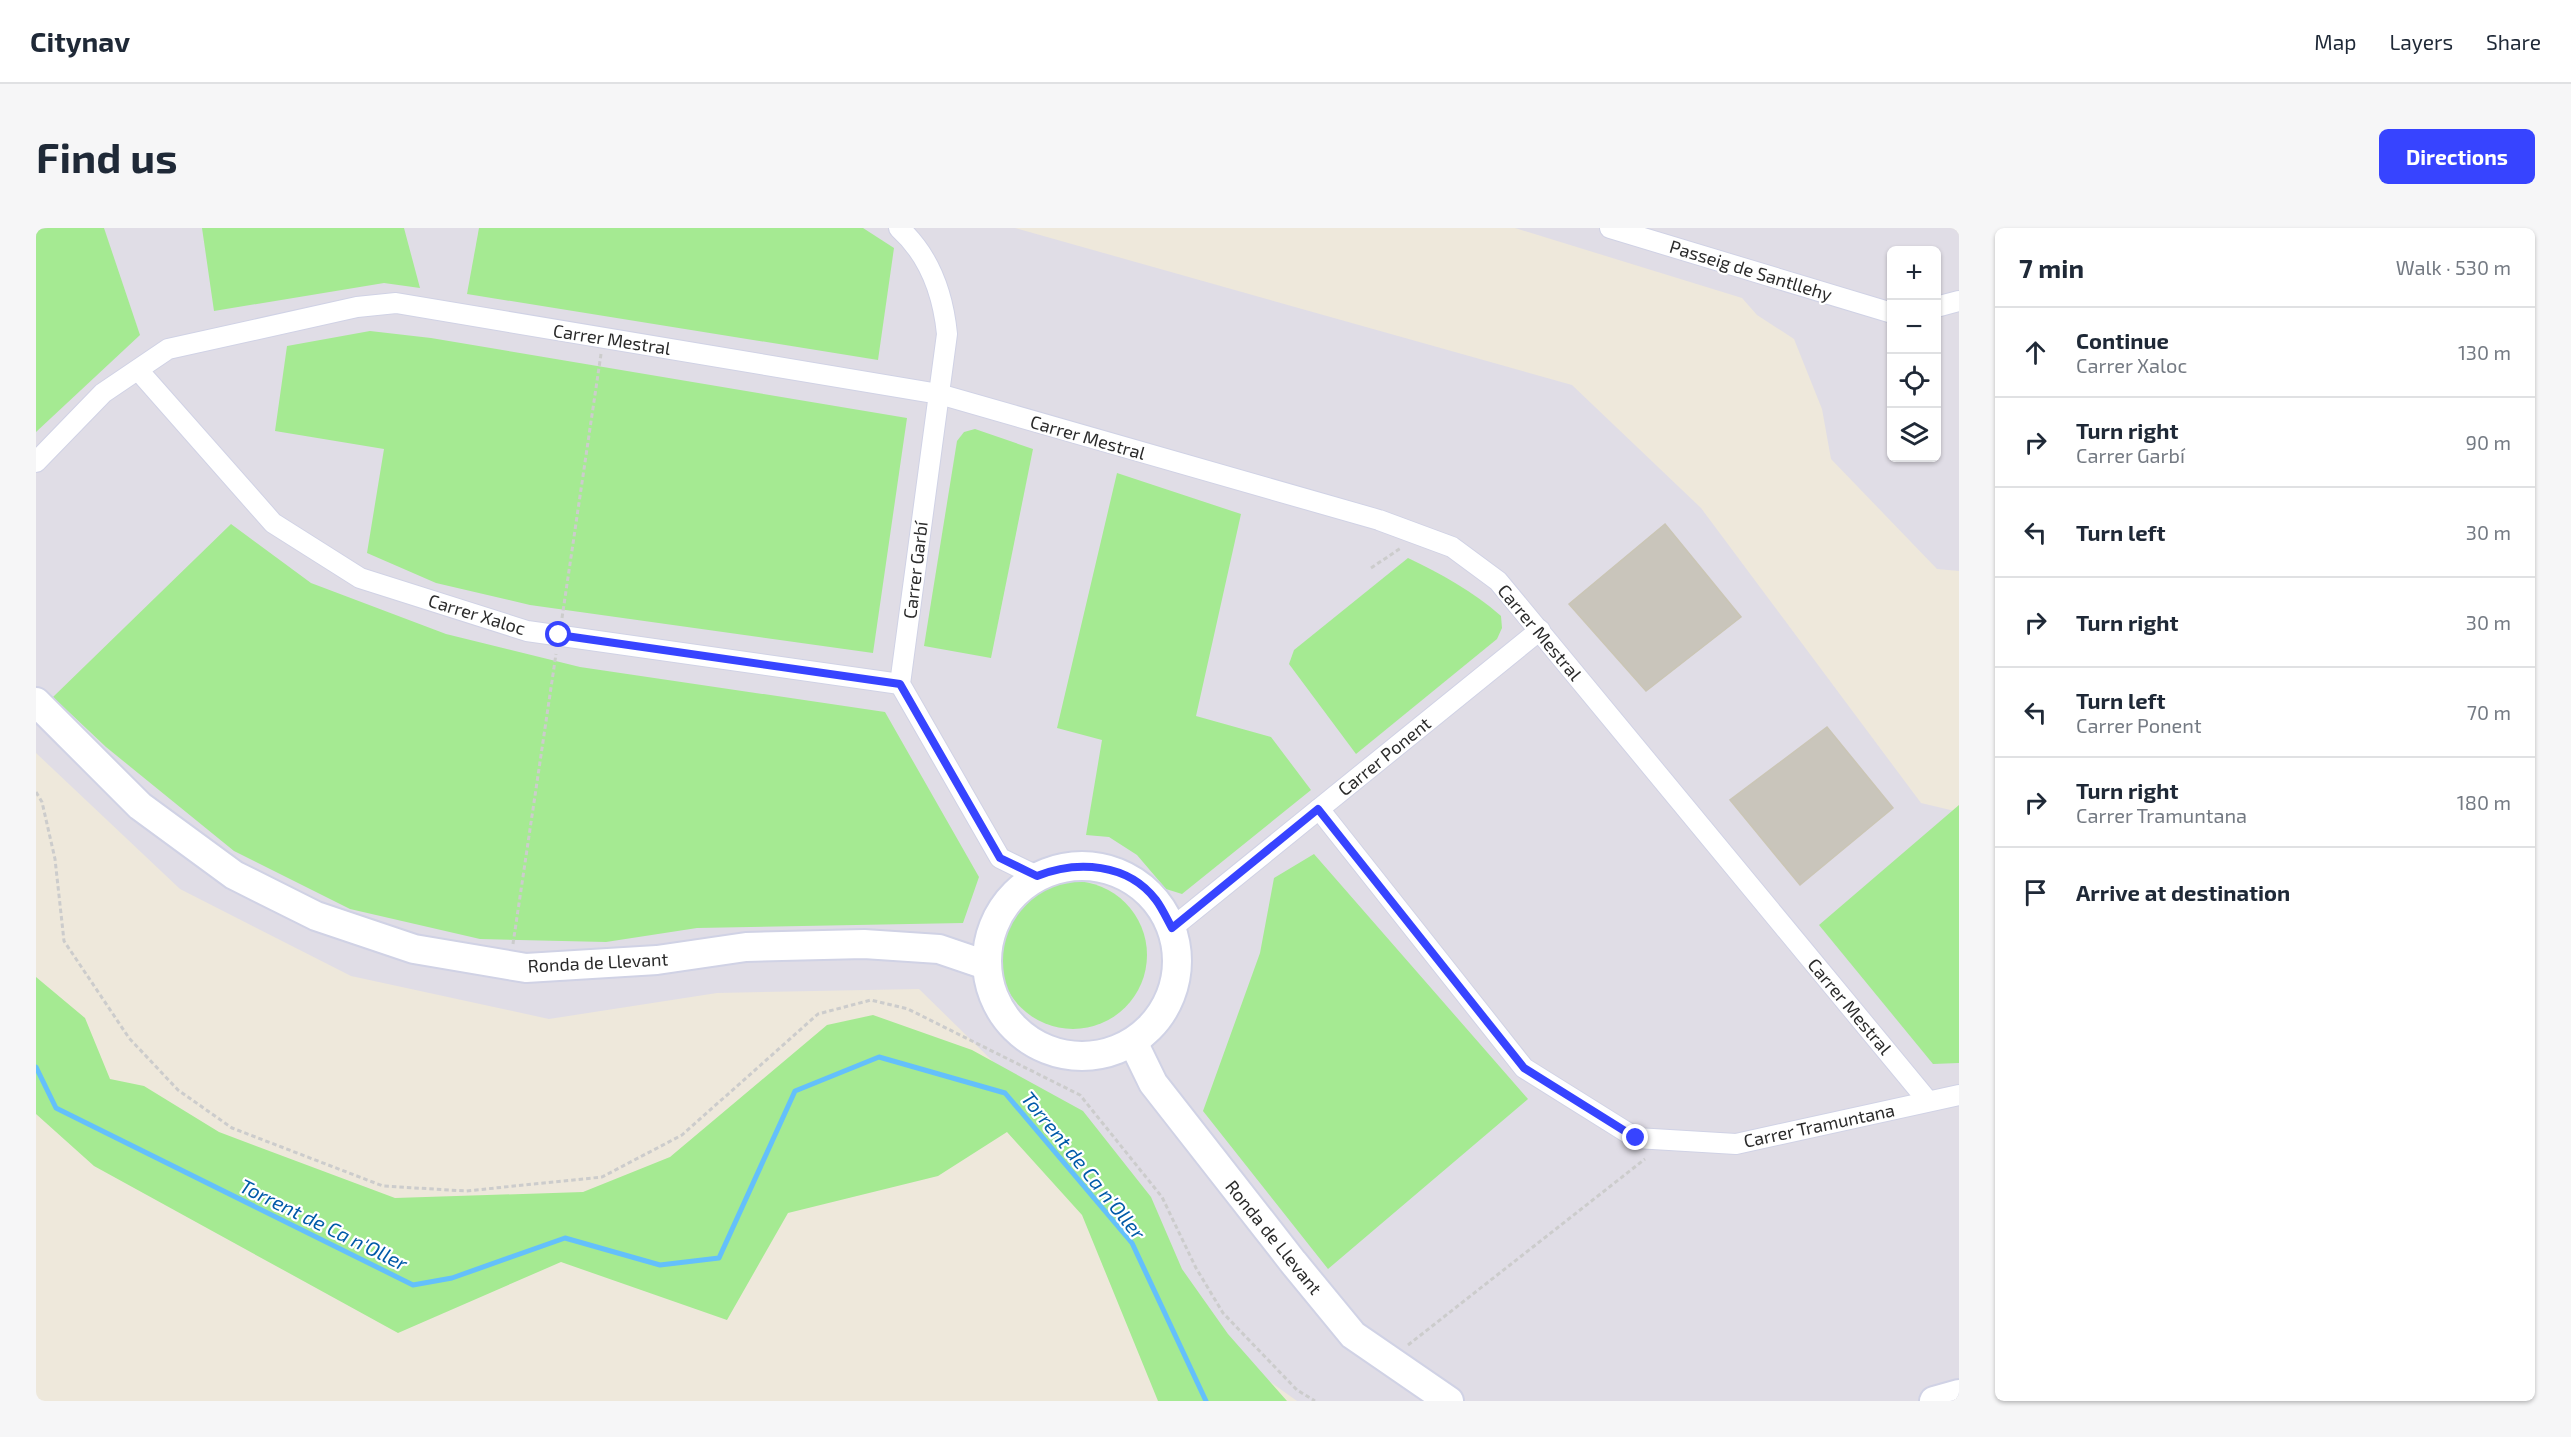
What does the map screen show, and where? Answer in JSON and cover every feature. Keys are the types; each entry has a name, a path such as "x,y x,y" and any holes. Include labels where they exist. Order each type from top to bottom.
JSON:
{"main road":[{"name":"Ronda de Llevant","path":"36,702 140,806 234,875 316,916 414,950 526,968 657,960 746,947 864,944 939,949 986,965"},
{"path":"1087,865 1111,869 1140,885 1155,899 1172,928 1178,959 1172,992 1158,1020 1133,1042 1116,1050 1084,1057 1047,1051 1019,1034 991,993 986,965 990,932 1011,897 1037,876 1054,869 1087,865"},
{"name":"Ronda de Llevant","path":"1133,1042 1153,1083 1353,1335 1449,1401"},
{"path":"1934,1401 1959,1394"}],"street":[{"name":"Carrer Garbí","path":"899,228 931,269 945,310 947,334 900,684"},
{"name":"Passeig de Santllehy","path":"1610,228 1887,311"},
{"path":"1941,306 1959,301"},
{"name":"Carrer Mestral","path":"36,462 103,393 168,349 357,307 396,303 939,394 1379,520 1452,547 1498,581 1928,1101"},
{"name":"Carrer Xaloc","path":"138,370 273,523 360,578 527,631 900,684"},
{"name":"Carrer Ponent","path":"1172,928 1540,630"},
{"path":"900,684 1000,858 1037,876"},
{"name":"Carrer Tramuntana","path":"1318,809 1524,1068 1636,1138 1736,1144 1959,1095"}],"path":[{"path":"1371,568 1401,548"},
{"path":"36,792 42,802 55,860 64,941 129,1038 178,1090 232,1128 383,1186 466,1191 602,1177 682,1135 818,1014 871,1000 908,1009 1080,1095 1162,1197 1196,1268 1223,1313 1297,1390 1315,1401"},
{"path":"1406,1346 1645,1159"}],"shaded area":[{"path":"36,228 1015,228 1572,385 1701,508 1921,803 1959,812 1959,1401 1297,1401 1251,1368 1020,1088 919,989 717,993 549,1019 351,976 180,889 36,753"},
{"path":"1515,228 1959,228 1959,571 1937,569 1831,459 1822,409 1794,339 1757,315 1742,298"}],"green space":[{"path":"104,228 140,335 36,432 36,229"},
{"path":"202,228 404,228 420,288 384,283 214,311"},
{"path":"479,228 863,228 894,248 878,360 467,294"},
{"path":"370,331 431,338 907,418 873,653 530,605 436,583 367,553 384,449 275,431 287,346"},
{"path":"975,429 1033,449 991,658 924,646 957,441 964,432"},
{"path":"1117,473 1241,514 1196,716 1271,737 1311,790 1182,894 1166,889 1137,855 1109,837 1086,835 1102,740 1057,728"},
{"path":"231,524 311,583 446,634 580,667 885,712 979,877 963,923 697,928 606,942 480,939 350,909 234,851 106,747 53,697"},
{"path":"1408,558 1445,577 1479,599 1501,616 1502,628 1497,639 1356,754 1289,664 1294,650"},
{"path":"1959,805 1959,1063 1933,1064 1819,925"},
{"path":"1314,854 1528,1099 1328,1269 1203,1111 1260,953 1274,878"},
{"path":"1073,881 1101,886 1126,902 1142,927 1147,955 1142,983 1126,1008 1101,1024 1073,1029 1045,1024 1020,1008 1004,983 999,955 1004,927 1020,902 1045,886"},
{"path":"36,977 85,1018 110,1079 144,1086 219,1132 395,1198 583,1192 670,1157 827,1025 873,1015 972,1050 1083,1111 1151,1197 1182,1269 1228,1334 1287,1401 1158,1401 1082,1215 1007,1132 938,1176 788,1213 727,1320 561,1262 398,1333 94,1166 36,1114"}],"building":[{"path":"1665,524 1741,617 1646,691 1569,604"},
{"path":"1827,727 1893,808 1800,885 1730,800"}],"waterway":[{"name":"Torrent de Ca n'Oller","path":"36,1067 56,1108 413,1285 452,1278 565,1238 660,1265 719,1258 795,1091 879,1057 1005,1093 1132,1243 1206,1401"}],"route":[{"path":"559,635 900,684 1000,858 1037,876 1054,869 1087,865 1111,869 1140,885 1155,899 1172,928 1318,809 1524,1068 1636,1138"}]}
